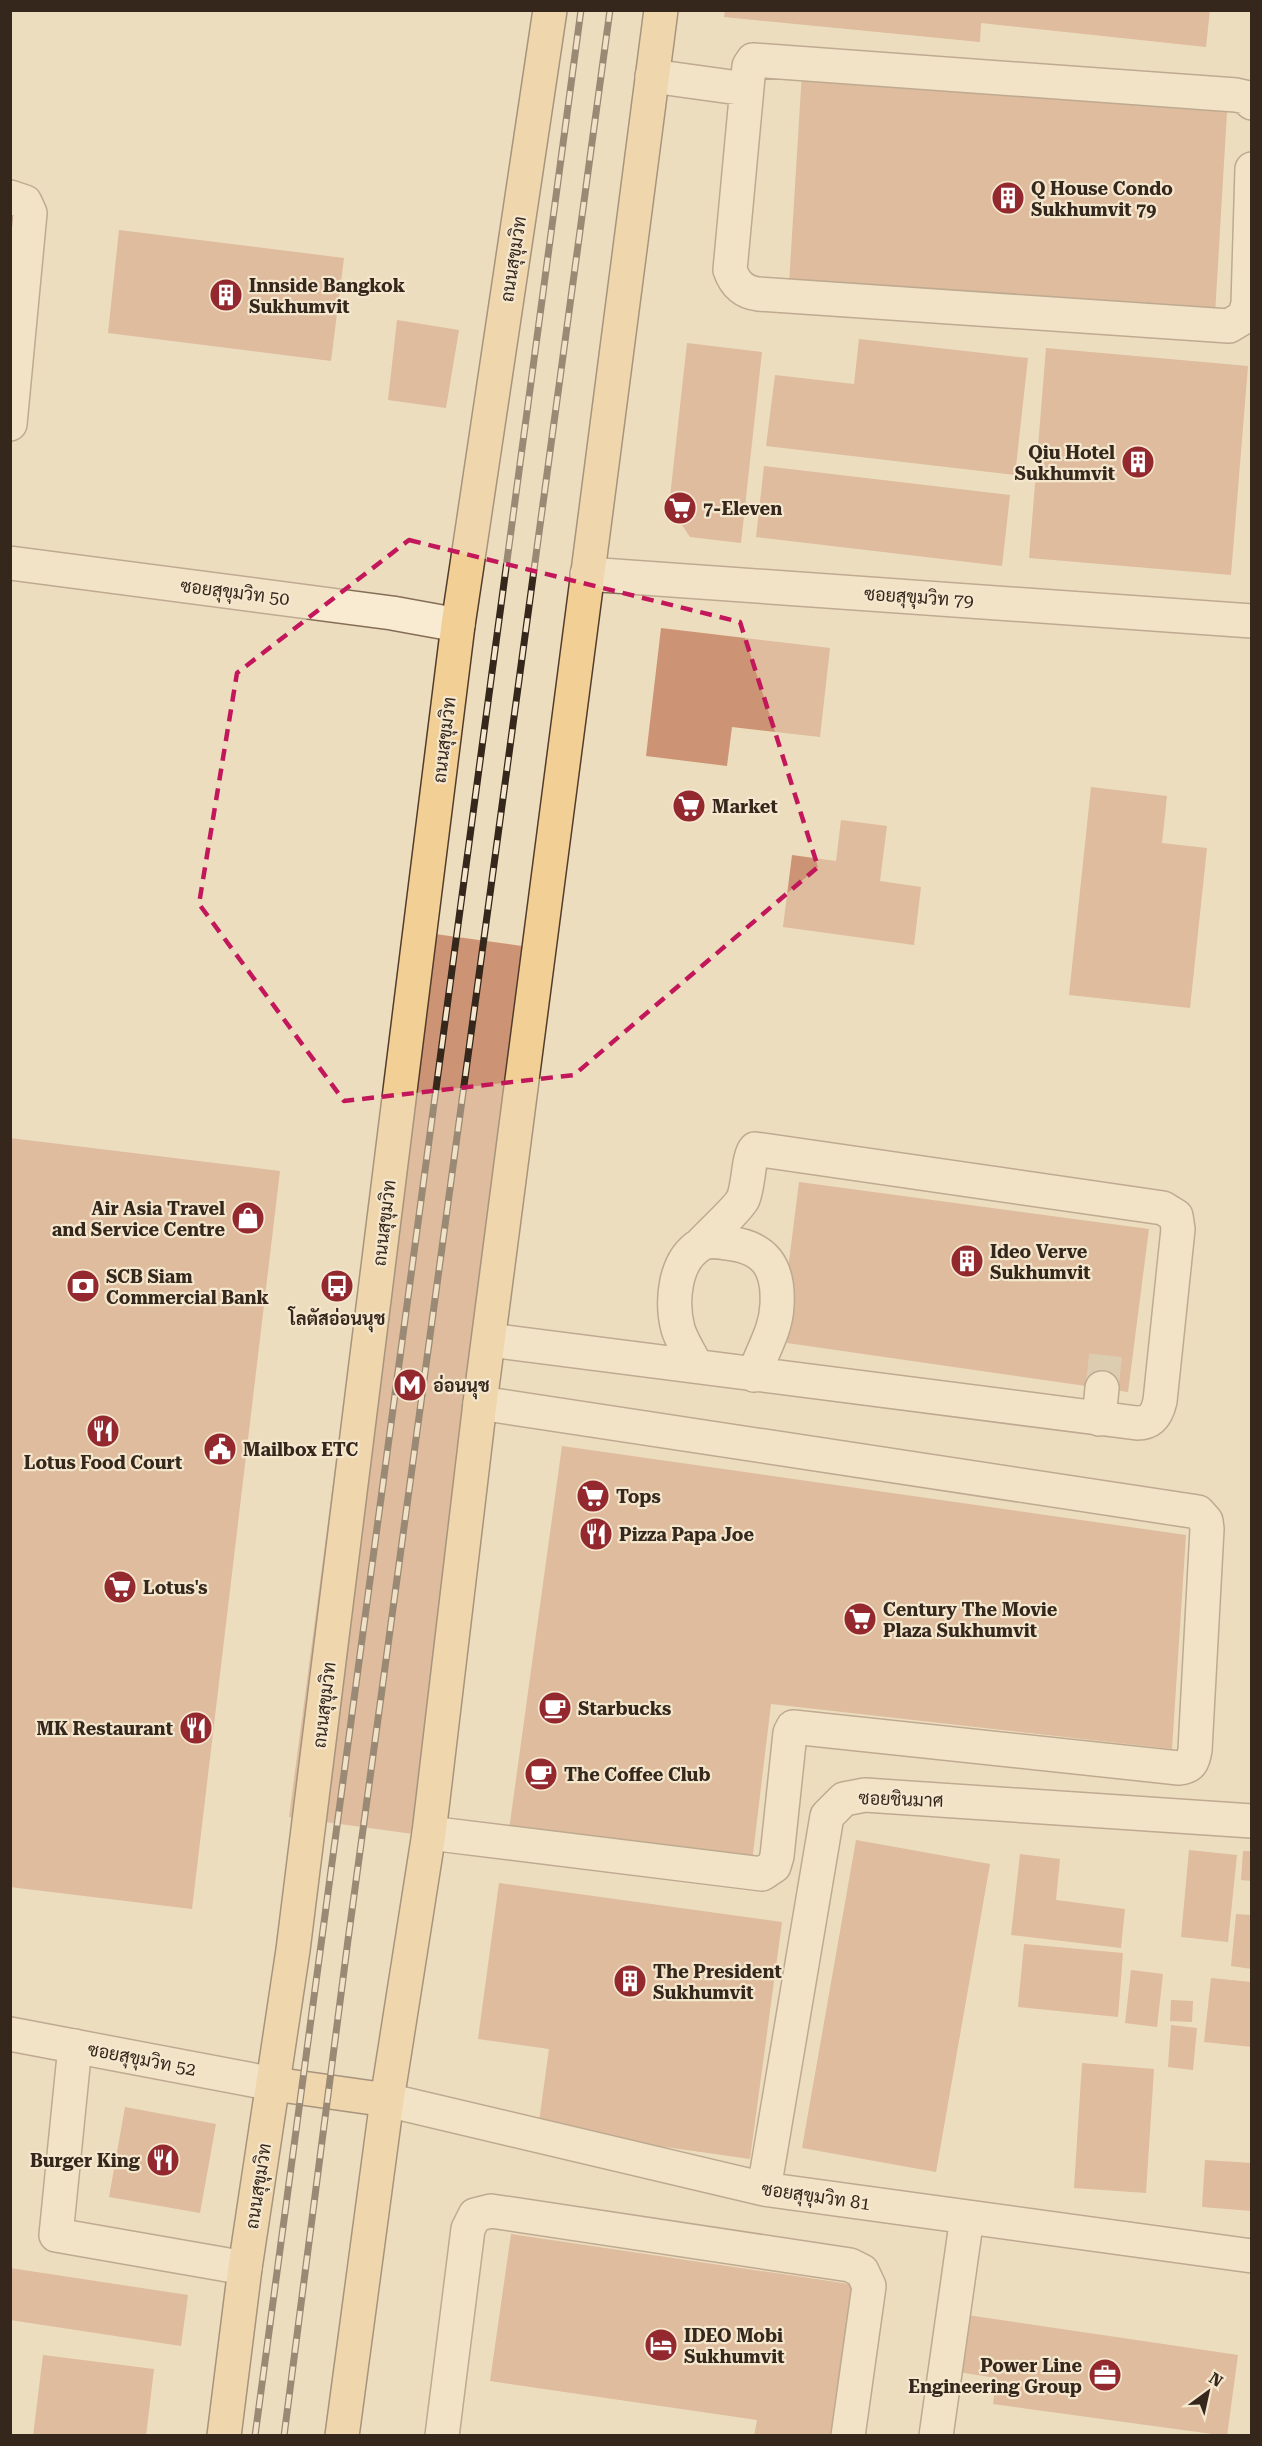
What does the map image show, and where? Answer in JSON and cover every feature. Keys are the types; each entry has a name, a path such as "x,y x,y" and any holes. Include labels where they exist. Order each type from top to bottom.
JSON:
{"main road":[{"name":"ถนนสุขุมวิท","path":"224,2436 245,2268 301,1891 458,625 550,10"},
{"path":"342,2436 387,2100 429,1833 480,1403 661,10"},
{"path":"274,2084 387,2100"}],"street":[{"path":"1251,104 1245,97 1236,95 753,60 749,66 746,89 730,270 739,286 749,293 1229,326 1244,317 1248,304 1251,169"},
{"path":"652,76 746,89"},
{"path":"10,197 25,202 30,213 10,424"},
{"name":"ซอยสุขุมวิท 50","path":"10,563 392,613 458,625"},
{"name":"ซอยสุขุมวิท 79","path":"587,574 1251,621"},
{"path":"490,1340 754,1375 1100,1403 1144,1423 1154,1417 1159,1406 1178,1229 1176,1216 1163,1208 755,1149 751,1156 750,1171 740,1204 682,1265 676,1282 677,1326 681,1339 696,1366"},
{"path":"701,1244 715,1242 749,1248 759,1252 772,1268 777,1292 776,1315 769,1340 754,1375"},
{"path":"480,1403 1198,1512 1206,1521 1207,1529 1195,1750 1190,1765 1187,1816"},
{"path":"429,1833 764,1874 774,1866 777,1857 790,1733 796,1726 1179,1768 1190,1765"},
{"name":"ซอยชินมาศ","path":"764,2189 826,1816 844,1799 865,1795 1251,1821"},
{"name":"ซอยสุขุมวิท 52","path":"10,2034 274,2084"},
{"path":"75,2046 56,2235 245,2268"},
{"name":"ซอยสุขุมวิท 81","path":"387,2100 764,2189 1251,2256"},
{"path":"442,2436 468,2229 475,2215 491,2211 850,2265 861,2271 869,2286 848,2436"},
{"path":"936,2436 967,2217"}],"highlighted area":[{"path":"409,540 740,622 818,867 574,1075 344,1101 199,904 237,673"}],"building":[{"path":"725,10 1210,10 1206,47 981,23 980,42 724,17"},
{"name":"Q House Condo Sukhumvit 79","path":"802,72 1227,112 1215,315 789,284"},
{"name":"Innside Bangkok Sukhumvit","path":"119,230 344,258 331,361 108,333"},
{"path":"397,320 459,330 446,408 388,400"},
{"path":"859,339 1028,358 1015,475 766,446 775,375 854,384"},
{"path":"687,343 762,352 741,543 690,537 669,506"},
{"name":"Qiu Hotel Sukhumvit","path":"1046,348 1248,366 1231,575 1029,558"},
{"path":"764,466 1010,495 1002,566 756,537"},
{"path":"661,628 830,648 820,737 732,727 727,766 646,756"},
{"path":"1091,787 1167,796 1162,843 1207,848 1190,1008 1069,995"},
{"path":"841,820 887,826 880,881 921,887 914,945 783,927 792,855 836,861"},
{"path":"406,930 529,947 413,1834 289,1817"},
{"name":"Lotus's","path":"10,1138 280,1171 192,1909 10,1887"},
{"name":"Ideo Verve Sukhumvit","path":"799,1182 1149,1229 1128,1392 787,1343 793,1294 785,1293"},
{"name":"Century The Movie Plaza Sukhumvit","path":"562,1446 1186,1535 1172,1749 771,1704 752,1862 509,1830"},
{"path":"856,1840 990,1864 936,2172 802,2148"},
{"path":"1189,1850 1237,1855 1228,1942 1181,1937"},
{"path":"1243,1851 1252,1851 1252,1881 1241,1880"},
{"path":"1020,1854 1060,1859 1056,1900 1125,1909 1121,1948 1011,1935"},
{"name":"The President Sukhumvit","path":"499,1883 782,1922 750,2159 538,2129 549,2049 478,2039"},
{"path":"1236,1914 1252,1915 1252,1969 1231,1966"},
{"path":"1024,1944 1123,1953 1118,2017 1018,2007"},
{"path":"1131,1970 1163,1974 1157,2027 1125,2023"},
{"path":"1211,1978 1252,1982 1252,2047 1204,2042"},
{"path":"1171,2000 1193,2001 1192,2022 1170,2021"},
{"path":"1171,2025 1197,2028 1193,2070 1168,2067"},
{"path":"1082,2063 1154,2069 1146,2193 1074,2188"},
{"name":"Burger King","path":"125,2107 216,2124 200,2213 109,2197"},
{"path":"1205,2160 1252,2163 1252,2211 1202,2207"},
{"name":"IDEO Mobi Sukhumvit","path":"511,2234 856,2285 834,2436 754,2436 757,2420 490,2381"},
{"path":"10,2268 188,2295 181,2346 10,2320"},
{"name":"Power Line Engineering Group","path":"960,2314 1238,2355 1227,2436 993,2404 996,2378 952,2371"},
{"path":"43,2355 154,2369 146,2436 33,2436"}],"tunnel":[{"path":"1102,1388 1107,1342"}],"railway":[{"path":"255,2436 581,10"},
{"path":"284,2436 348,1940 610,10"}],"place":[{"name":"Q House Condo Sukhumvit 79","path":"1008,198"},
{"name":"Innside Bangkok Sukhumvit","path":"226,295"},
{"name":"Qiu Hotel Sukhumvit","path":"1138,462"},
{"name":"7-Eleven","path":"680,508"},
{"name":"Market","path":"689,806"},
{"name":"Air Asia Travel and Service Centre","path":"248,1218"},
{"name":"Ideo Verve Sukhumvit","path":"967,1261"},
{"name":"SCB Siam Commercial Bank","path":"83,1286"},
{"name":"โลตัสอ่อนนุช","path":"337,1286"},
{"name":"อ่อนนุช","path":"410,1385"},
{"name":"Lotus Food Court","path":"103,1431"},
{"name":"Mailbox ETC","path":"220,1449"},
{"name":"Tops","path":"593,1496"},
{"name":"Pizza Papa Joe","path":"596,1534"},
{"name":"Lotus's","path":"120,1587"},
{"name":"Century The Movie Plaza Sukhumvit","path":"860,1619"},
{"name":"Starbucks","path":"555,1708"},
{"name":"MK Restaurant","path":"196,1728"},
{"name":"The Coffee Club","path":"541,1774"},
{"name":"The President Sukhumvit","path":"630,1981"},
{"name":"Burger King","path":"163,2160"},
{"name":"IDEO Mobi Sukhumvit","path":"661,2345"},
{"name":"Power Line Engineering Group","path":"1105,2375"}]}
